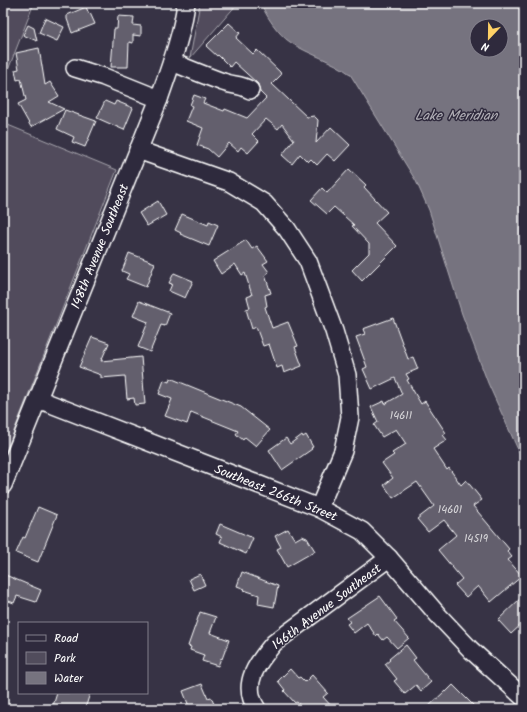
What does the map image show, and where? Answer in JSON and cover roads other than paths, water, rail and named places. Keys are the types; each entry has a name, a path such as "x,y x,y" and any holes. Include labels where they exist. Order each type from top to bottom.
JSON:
{"street":[{"name":"148th Avenue Southeast","path":"3,485 159,99 183,26 186,3"},
{"path":"172,62 206,74 225,83 243,85 250,90"},
{"path":"75,68 104,77 159,99"},
{"path":"138,150 229,182 264,203 287,229 308,261 343,360 347,375 350,417 343,451 319,508"},
{"name":"Southeast 266th Street","path":"38,399 319,508 362,531 389,558 438,615 471,650 524,698"},
{"name":"146th Avenue Southeast","path":"256,709 249,689 252,676 260,660 274,643 389,558"}],"water":[{"name":"Lake Meridian","path":"261,3 524,3 524,463 488,383 462,314 429,210 416,181 350,74 336,65 297,47 281,35"}]}
